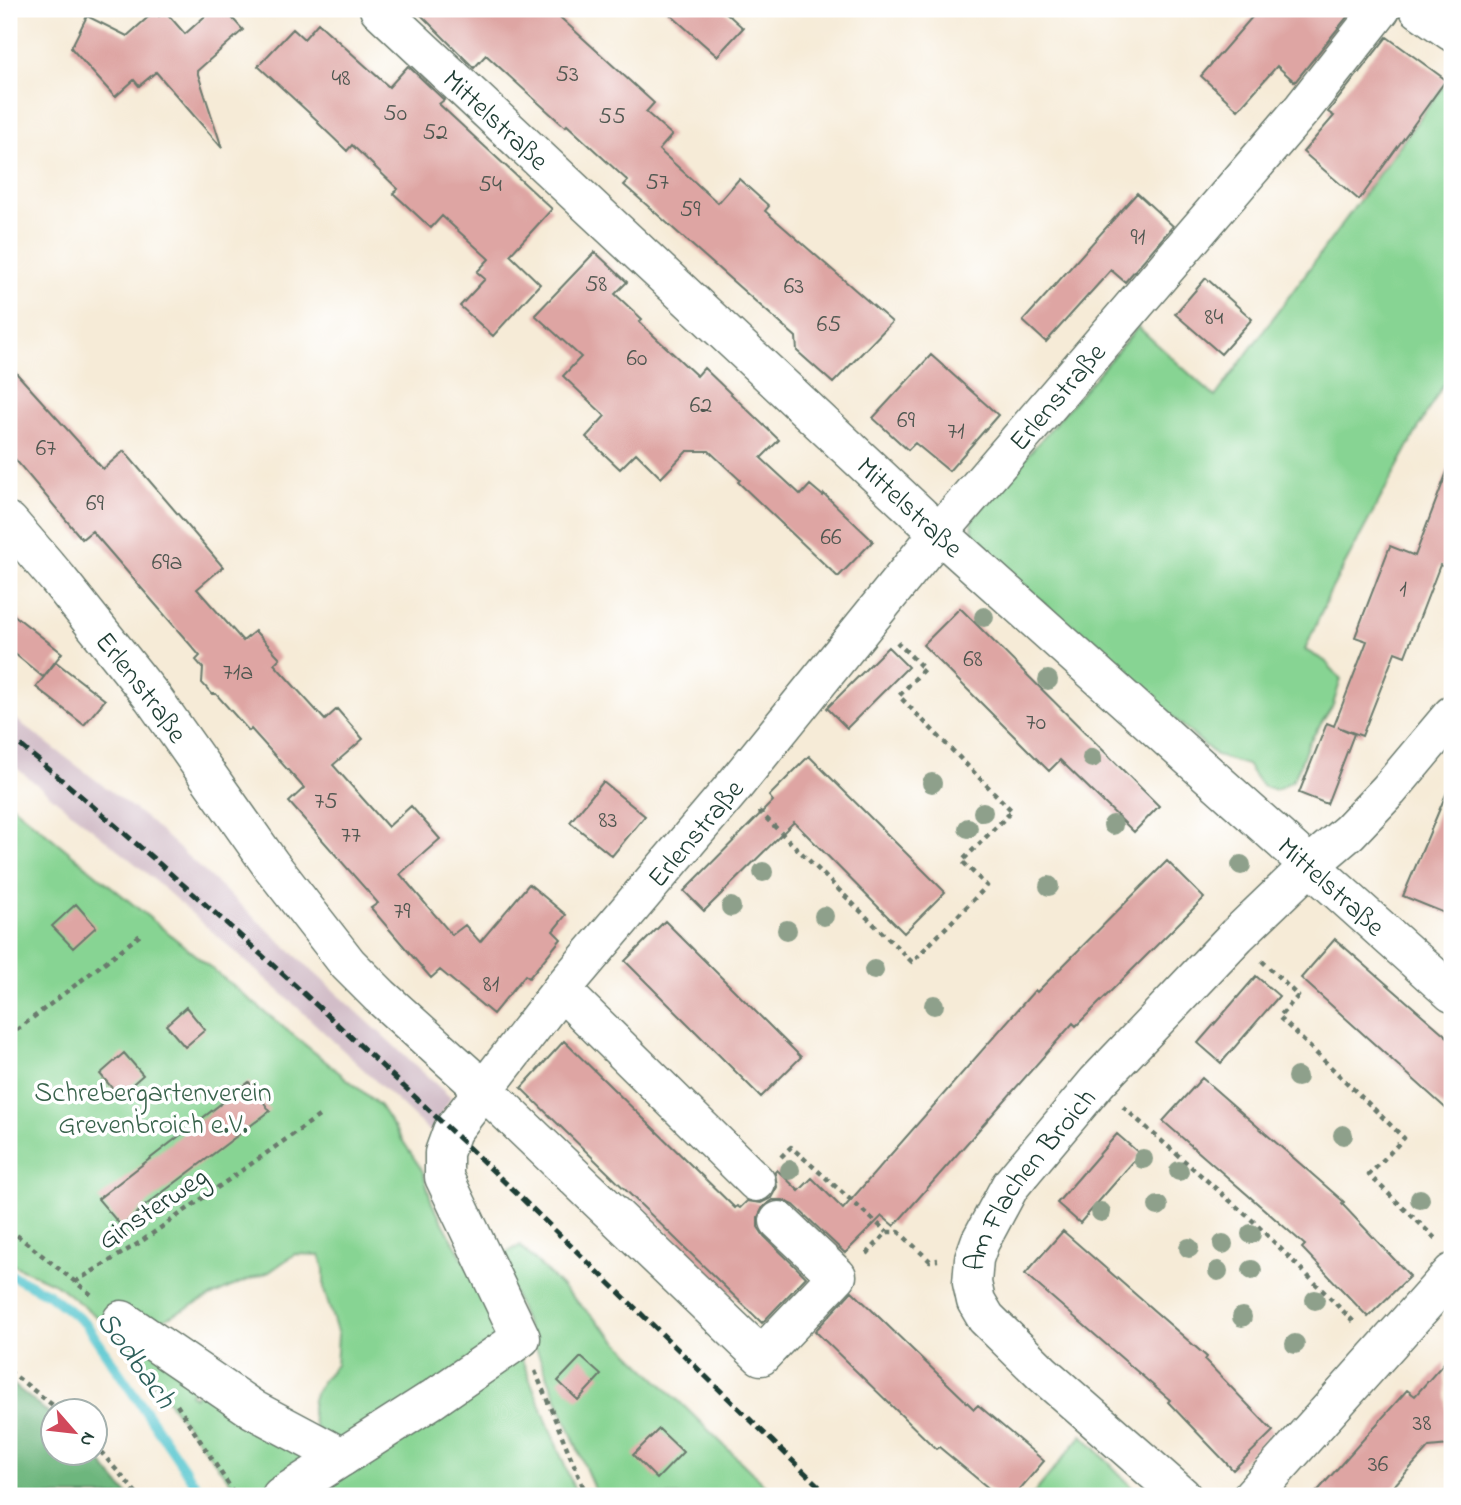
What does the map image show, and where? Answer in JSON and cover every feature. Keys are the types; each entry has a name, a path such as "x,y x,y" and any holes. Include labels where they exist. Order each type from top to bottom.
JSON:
{"street":[{"name":"Mittelstraße","path":"379,9 939,533 1450,987"},
{"name":"Erlenstraße","path":"9,522 153,698 271,865 348,964 483,1089 561,990 734,786 939,533 1303,108 1381,9"},
{"path":"1419,9 1452,32"},
{"name":"Am Flachen Broich","path":"1182,1496 993,1327 980,1310 973,1292 974,1259 989,1223 1010,1186 1097,1083 1237,935 1310,865 1349,832 1390,790 1452,715"},
{"path":"561,990 755,1182"},
{"path":"281,1496 433,1399 522,1338 452,1197 443,1168 449,1138 483,1089 761,1356 837,1276 779,1220"},
{"path":"1252,1496 1382,1351 1448,1259"},
{"path":"122,1320 245,1404 342,1457"}],"path":[{"path":"734,786 912,962 987,886 962,862 1012,811 899,696 924,669 871,617"},
{"path":"9,1036 143,933"},
{"path":"1237,935 1298,996 1279,1017 1404,1138 1369,1175 1448,1259"},
{"path":"1097,1083 1253,1221 1382,1351"},
{"name":"Ginsterweg","path":"75,1282 139,1243 320,1116"},
{"path":"755,1182 791,1147 887,1232 899,1232 930,1261 974,1259"},
{"path":"9,1229 122,1320"},
{"path":"837,1276 858,1264 887,1232"},
{"path":"522,1338 587,1496"},
{"path":"9,1371 41,1396"},
{"path":"175,1402 236,1496"},
{"path":"108,1460 139,1496"}],"shaded area":[{"path":"9,714 147,819 451,1098 430,1132 297,1007 143,870 9,762"}],"green space":[{"path":"1451,76 1452,370 1330,592 1305,650 1325,661 1341,679 1333,705 1308,744 1292,781 1276,790 1262,786 1247,765 1217,756 975,543 971,521 1138,327 1215,397"},
{"name":"Schrebergartenverein Grevenbroich e.V.","path":"9,803 380,1106 423,1172 432,1203 507,1338 347,1445 316,1429 313,1419 312,1402 315,1394 336,1365 338,1335 324,1290 324,1269 320,1255 295,1254 269,1272 235,1285 145,1328 193,1388 190,1394 195,1397 199,1392 325,1460 270,1496 241,1496 112,1329 57,1285 9,1263"},
{"path":"520,1246 776,1496 597,1496 498,1256"},
{"path":"518,1350 577,1496 294,1496"},
{"path":"9,1381 38,1405 38,1466 104,1466 129,1496 9,1496"},
{"path":"1082,1435 1141,1496 1032,1496"}],"building":[{"path":"213,9 224,9 243,30 197,71 222,148 156,72 139,86 134,80 115,97 71,48 87,16 127,36 155,11 159,16 165,11 185,34"},
{"path":"415,9 551,9 654,103 646,112 672,135 659,150 718,203 739,179 769,206 765,211 892,322 833,383 797,351 796,337 624,185 628,181 567,125 565,127 486,55 474,68"},
{"path":"664,9 722,9 743,28 717,56"},
{"path":"1259,9 1352,11 1295,82 1277,66 1238,110 1201,76"},
{"path":"318,23 389,87 408,66 444,100 439,104 552,209 510,255 540,284 493,336 460,306 485,279 477,272 489,259 442,216 431,228 393,193 398,189 352,145 347,151 258,66 293,29 304,39"},
{"path":"1387,37 1446,80 1359,200 1303,152 1334,116 1328,112"},
{"path":"1137,193 1173,226 1125,282 1111,270 1046,342 1023,321"},
{"path":"595,252 627,282 615,294 642,319 639,322 697,376 704,368 779,440 761,458 801,495 810,485 823,496 824,494 873,541 838,577 709,451 687,451 661,478 636,453 620,469 586,437 605,416 563,376 581,357 535,315"},
{"path":"1206,278 1252,319 1221,354 1175,314"},
{"path":"931,355 998,415 949,471 915,443 908,450 873,418"},
{"path":"9,365 103,469 124,451 223,567 197,589 243,641 255,631 280,658 274,664 325,720 337,709 363,739 333,765 388,827 411,806 440,839 400,874 452,935 465,925 480,942 529,884 566,915 553,931 561,939 529,978 525,975 493,1014 440,970 431,978 371,908 378,903 289,802 304,788 251,729 249,731 216,694 212,694 202,683 203,668 196,660 200,656 92,531 82,539 9,452"},
{"path":"1450,464 1452,570 1440,565 1405,656 1395,652 1362,736 1338,727 1354,734 1327,804 1299,793 1327,723 1334,726 1367,641 1355,637 1390,546 1415,556"},
{"path":"960,608 1159,806 1134,832 1060,760 1049,771 923,645"},
{"path":"9,611 62,653 43,677 9,649"},
{"path":"888,647 908,667 847,728 827,708"},
{"path":"56,662 105,700 84,725 36,687"},
{"path":"809,756 945,892 904,933 794,822 704,911 684,891 773,801 769,796"},
{"path":"1452,780 1452,916 1403,896"},
{"path":"603,782 645,816 612,856 570,822"},
{"path":"1167,861 1204,898 1076,1026 1073,1023 894,1226 882,1216 845,1253 794,1205 783,1200 773,1200 763,1207 758,1217 758,1227 806,1277 762,1323 521,1088 564,1041 735,1208 740,1208 747,1201 761,1203 771,1198 777,1187 777,1170 799,1191 812,1178 843,1209 1035,990 1037,992"},
{"path":"76,904 96,927 73,948 52,926"},
{"path":"665,921 801,1057 761,1097 625,961"},
{"path":"1335,939 1452,1041 1452,1114 1301,978"},
{"path":"1256,976 1279,996 1221,1063 1198,1043"},
{"path":"186,1007 205,1030 185,1047 166,1025"},
{"path":"124,1053 143,1075 119,1096 100,1074"},
{"path":"1202,1078 1344,1202 1342,1204 1410,1276 1368,1317 1302,1248 1305,1245 1163,1121"},
{"path":"249,1082 270,1111 146,1205 122,1227 98,1199"},
{"path":"1117,1134 1140,1154 1080,1223 1057,1203"},
{"path":"1063,1231 1207,1357 1205,1360 1273,1431 1233,1470 1168,1402 1170,1400 1025,1274"},
{"path":"852,1291 974,1409 978,1405 1044,1461 1014,1496 998,1496 939,1447 936,1449 815,1331"},
{"path":"581,1357 601,1375 578,1400 558,1381"},
{"path":"1444,1363 1449,1445 1429,1447 1385,1496 1313,1496 1407,1390 1415,1396"},
{"path":"659,1429 683,1452 657,1479 633,1455"}],"waterway":[{"name":"Sodbach","path":"9,1274 48,1294 86,1324 203,1496"}],"railway":[{"path":"9,736 116,826 324,1012 528,1204 829,1496"}]}
